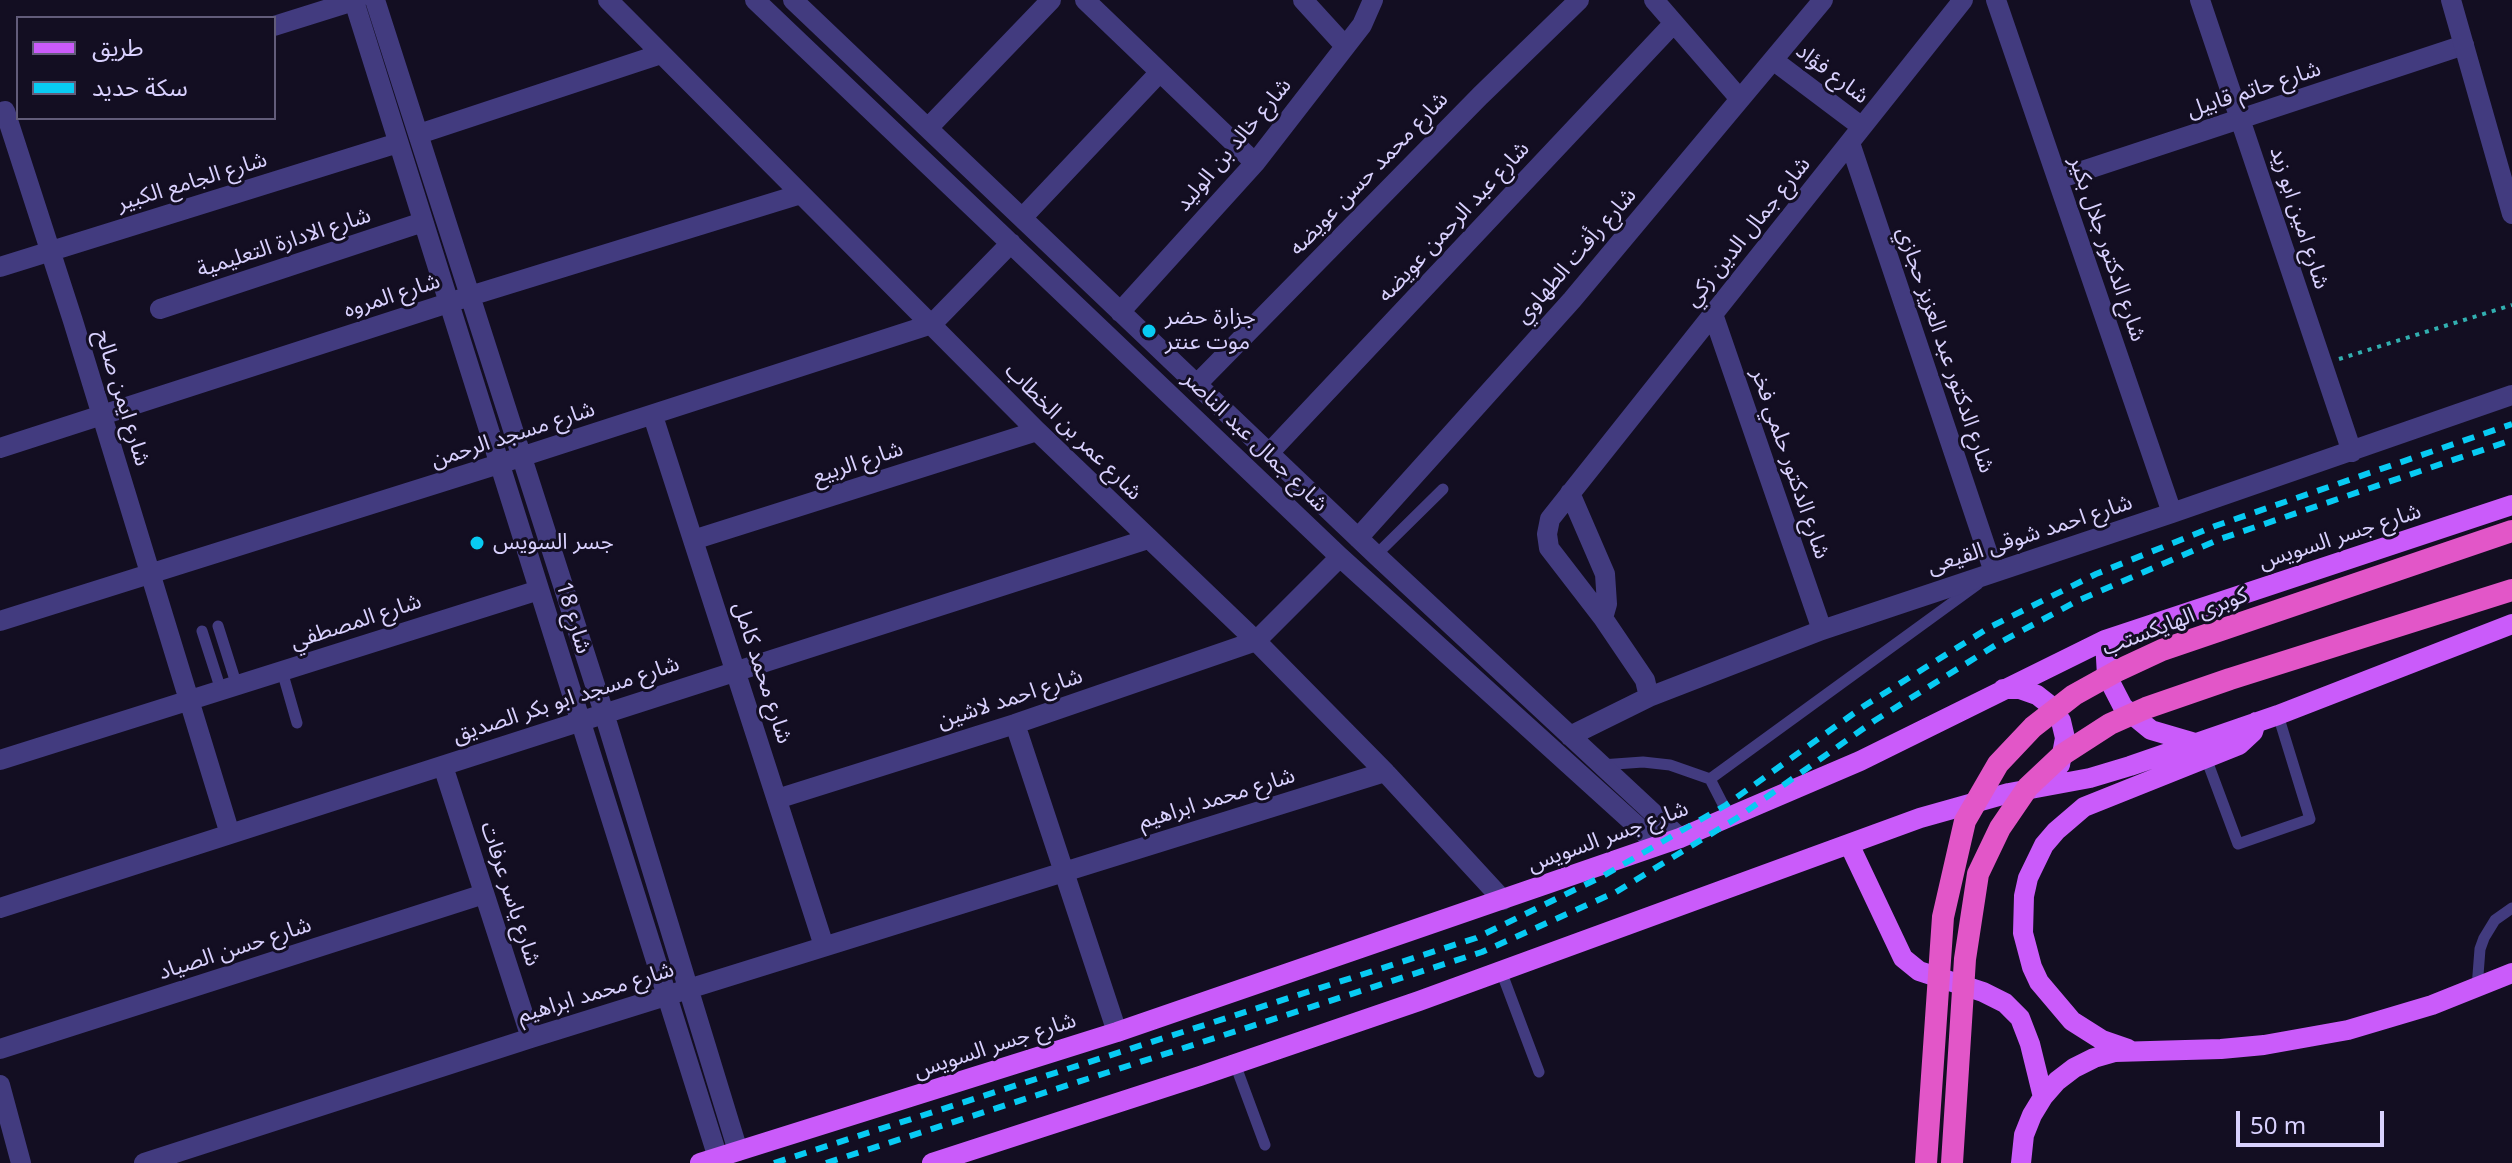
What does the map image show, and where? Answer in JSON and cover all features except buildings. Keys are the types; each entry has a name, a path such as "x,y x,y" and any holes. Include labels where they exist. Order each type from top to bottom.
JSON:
{"highway":[{"name":"كوبرى الهايكستب","path":"1926,1163 1943,917 1965,821 1998,764 2033,727 2074,695 2162,650 2512,531"},
{"path":"1952,1163 1965,959 1978,874 2000,828 2028,787 2062,755 2110,724 2146,708 2512,590"}],"main road":[{"name":"شارع جسر السويس","path":"709,1160 1117,1032 1680,838 1860,761 2105,640 2512,505"},
{"path":"932,1163 1235,1064 1964,805 2090,778 2130,766 2192,742 2278,715 2512,624"},
{"path":"2105,640 2107,676 2123,707 2151,730 2192,742"},
{"path":"2003,689 2020,689 2037,695 2051,706 2061,721 2065,738 2055,784"},
{"path":"2136,1051 2102,1040 2066,1015 2049,996 2032,967 2023,933 2024,896 2035,861 2044,845 2069,818 2100,799 2246,740 2256,722"},
{"path":"1849,844 1903,958 1919,971 1994,997 2020,1018 2043,1097"},
{"path":"2021,1163 2024,1135 2043,1097 2057,1081 2084,1063 2115,1052 2221,1049 2306,1038 2390,1019 2512,973"}],"street":[{"name":"شارع 18","path":"356,0 398,143 667,996 709,1160"},
{"path":"276,25 356,0"},
{"name":"شارع 18","path":"375,0 604,713 738,1151"},
{"name":"شارع عمر بن الخطاب","path":"608,0 1037,431 1256,641 1385,772 1503,900"},
{"name":"شارع جمال عبد الناصر","path":"755,0 1340,557 1658,845"},
{"name":"شارع جمال عبد الناصر","path":"793,0 1358,538 1680,838"},
{"path":"928,128 1051,0"},
{"path":"1085,0 1255,163"},
{"path":"1303,0 1345,46"},
{"name":"شارع خالد بن الوليد","path":"1120,312 1255,163 1362,25 1373,0"},
{"name":"شارع محمد حسن عويضه","path":"1197,384 1469,107 1579,0"},
{"path":"1654,0 1740,99"},
{"name":"شارع رأفت الطهاوي","path":"1358,538 1572,300 1823,0"},
{"name":"شارع جمال الدين زكي","path":"1649,697 1645,680 1603,618 1549,548 1547,534 1550,519 1963,0"},
{"name":"شارع الدكتور جلال بكير","path":"1996,0 2172,513"},
{"name":"شارع امين ابو زيد","path":"2200,0 2352,452"},
{"path":"2451,0 2512,214"},
{"name":"شارع عبد الرحمن عويضه","path":"1269,453 1673,24"},
{"name":"شارع حاتم قابيل","path":"2058,179 2464,45"},
{"path":"419,134 661,54"},
{"name":"شارع فؤاد","path":"1773,60 1856,135"},
{"path":"1022,218 1160,72"},
{"name":"شارع ايمن صالح","path":"8,110 230,834"},
{"name":"شارع الدكتور عبد العزيز حجازي","path":"1856,135 1994,572"},
{"name":"شارع الجامع الكبير","path":"0,267 398,143"},
{"name":"شارع المروه","path":"0,448 470,296 801,194"},
{"name":"شارع الادارة التعليمية","path":"160,309 423,222"},
{"name":"شارع مسجد الرحمن","path":"0,621 653,416 932,324 1011,243"},
{"name":"شارع الدكتور حلمي فخر","path":"1713,314 1822,630"},
{"name":"شارع احمد شوقى القيعى","path":"1570,736 1649,697 1822,630 2512,395"},
{"name":"شارع محمد كامل","path":"653,416 824,946"},
{"name":"شارع الربيع","path":"693,540 1037,431"},
{"path":"1570,493 1605,574 1607,604 1603,618"},
{"name":"شارع مسجد ابو بكر الصديق","path":"0,908 1148,539"},
{"path":"1256,641 1340,557"},
{"name":"شارع المصطفي","path":"189,701 539,590"},
{"name":"شارع احمد لاشين","path":"777,799 1015,724 1256,641"},
{"path":"0,760 189,701"},
{"path":"1015,724 1117,1032"},
{"name":"شارع ياسر عرفات","path":"443,766 531,1038"},
{"name":"شارع محمد ابراهيم","path":"144,1163 531,1038 1385,772"},
{"name":"شارع حسن الصياد","path":"0,1049 484,894"},
{"path":"0,1085 21,1163"}],"lane":[{"path":"1376,555 1443,489"},
{"path":"1710,779 1994,572"},
{"path":"218,626 229,688"},
{"path":"202,631 229,688"},
{"path":"282,671 297,723"},
{"path":"2206,758 2238,844 2310,819 2278,715"},
{"path":"1600,765 1643,762 1670,765 1710,779 1730,818"},
{"path":"2477,988 2480,949 2484,938 2495,920 2512,908"},
{"path":"1501,971 1539,1072"},
{"path":"1235,1064 1265,1145"}],"path":[{"path":"2322,364 2512,305"}],"railway":[{"path":"774,1163 1476,938 1603,876 1726,805 1864,706 1990,627 2096,574 2215,526 2512,424"},
{"path":"826,1163 1482,952 1616,892 1737,818 1874,721 1999,643 2077,601 2220,539 2512,440"}],"place":[{"name":"جزارة حضر موت عنتر","path":"1149,331"},
{"name":"جسر السويس","path":"477,543"}]}
